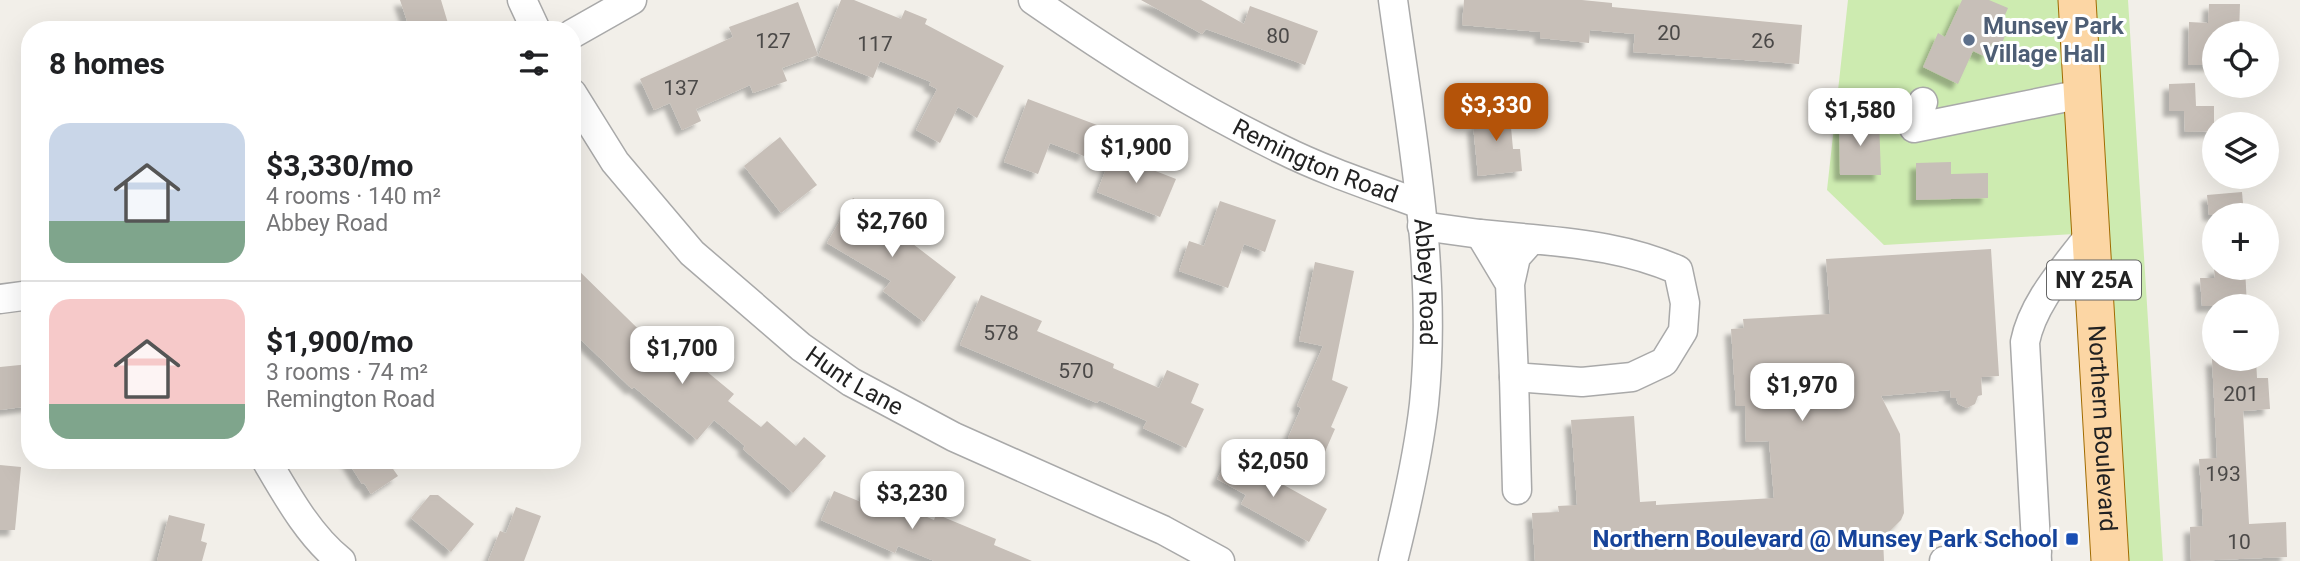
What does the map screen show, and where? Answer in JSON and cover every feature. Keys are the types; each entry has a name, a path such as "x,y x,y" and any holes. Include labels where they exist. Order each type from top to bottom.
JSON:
{"main road":[{"name":"Northern Boulevard","path":"2077,0 2110,561"}],"street":[{"path":"523,0 532,21"},
{"path":"581,29 632,0"},
{"name":"Remington Road","path":"1033,0 1114,57 1190,102 1283,150 1421,215 1480,234 1532,239"},
{"name":"Abbey Road","path":"1393,0 1421,215 1427,301 1424,403 1415,468 1393,561"},
{"path":"1923,102 1914,128 2082,94"},
{"name":"Hunt Lane","path":"581,107 615,162 692,253 801,348 851,382 954,437 1163,530 1220,561"},
{"path":"1944,561 2037,556 2025,342 2035,311 2091,233"},
{"path":"1480,234 1510,285"},
{"path":"1514,377 1582,382 1632,377 1664,362 1683,331 1685,303 1678,270 1636,254 1588,244 1532,239 1516,257 1510,285 1517,490"},
{"path":"0,299 21,296"},
{"path":"272,469 333,559"}],"green space":[{"path":"1848,0 2128,0 2163,561 2111,561 2091,233 1884,245 1827,190"}],"building":[{"path":"400,0 441,0 447,21 407,21"},
{"path":"841,0 854,0 901,19 905,10 927,19 925,24 1004,66 977,118 958,107 940,143 916,130 937,89 929,85 931,82 880,61 873,78 818,56"},
{"path":"1141,0 1201,0 1244,24 1250,6 1318,31 1305,65 1206,29 1202,34"},
{"path":"1464,0 1582,0 1612,3 1612,7 1802,25 1799,64 1633,52 1635,34 1590,30 1589,43 1540,38 1540,32 1462,25"},
{"name":"Munsey Park Village Hall","path":"1962,0 1989,0 2008,8 2002,22 2010,25 2000,47 1992,43 1986,57 1973,51 1958,84 1923,67 1938,33 1945,37"},
{"path":"798,2 818,55 782,68 787,81 753,93 750,85 696,109 701,121 682,130 670,103 654,110 640,79 733,37 729,27"},
{"path":"2209,4 2240,4 2239,21 2208,21"},
{"path":"2189,22 2202,23 2202,65 2188,65"},
{"path":"2195,83 2196,106 2214,106 2214,112 2202,112 2202,131 2185,132 2184,111 2169,111 2169,84"},
{"path":"1028,99 1097,125 1084,156 1050,143 1038,174 1004,162"},
{"path":"1509,106 1513,149 1520,149 1522,171 1478,176 1473,125 1479,125 1478,109"},
{"path":"1839,120 1879,120 1881,175 1840,175"},
{"path":"780,137 817,185 781,213 744,166"},
{"path":"1112,154 1176,179 1160,217 1097,192"},
{"path":"1951,162 1951,174 1988,173 1988,198 1916,200 1916,163"},
{"path":"2242,192 2243,203 2208,203 2207,195"},
{"path":"853,198 899,225 896,231 956,277 924,322 883,291 891,281 827,243"},
{"path":"1220,201 1276,220 1265,252 1244,244 1228,288 1179,271 1189,241 1204,246"},
{"path":"1991,249 1999,376 1981,377 1982,395 1978,396 1975,404 1967,408 1958,404 1956,398 1951,398 1950,390 1881,396 1900,434 1904,513 1901,520 1883,538 1884,561 1535,561 1532,513 1559,512 1558,506 1577,505 1571,420 1634,416 1640,502 1656,501 1656,505 1774,498 1769,441 1746,442 1745,406 1736,406 1731,329 1744,328 1743,319 1830,314 1826,259"},
{"path":"1315,262 1354,271 1332,380 1348,387 1331,427 1335,429 1324,454 1288,438 1301,408 1297,406 1323,346 1299,341"},
{"path":"581,273 678,368 688,356 734,394 728,401 761,427 767,421 796,446 804,437 826,456 793,493 714,420 697,440 634,387 632,389 581,340"},
{"path":"2200,278 2246,280 2246,294 2202,294 2202,306"},
{"path":"981,295 1042,321 1037,331 1114,364 1113,368 1159,388 1167,370 1199,384 1191,403 1204,409 1186,448 1143,428 1147,421 1099,400 1097,403 960,345"},
{"path":"21,365 21,407 0,410 0,367"},
{"path":"2213,371 2257,371 2257,378 2268,378 2270,409 2243,411 2249,524 2286,522 2287,557 2191,561 2190,527 2203,526 2199,459 2217,458"},
{"path":"1230,455 1327,509 1309,542 1241,504 1246,495 1217,479"},
{"path":"0,465 21,467 15,530 0,530"},
{"path":"353,469 393,469 398,476 371,494 364,483 362,484"},
{"path":"866,490 934,520 936,514 996,539 994,545 1032,561 934,561 898,546 895,553 821,520 834,491 861,502"},
{"path":"430,495 438,495 474,524 451,552 411,518"},
{"path":"516,507 541,516 524,561 488,561 500,531 506,533"},
{"path":"169,515 205,524 201,541 207,543 202,561 157,561"}],"place":[{"name":"Munsey Park Village Hall","path":"1969,40"},
{"name":"Northern Boulevard @ Munsey Park School","path":"2072,539"}]}
